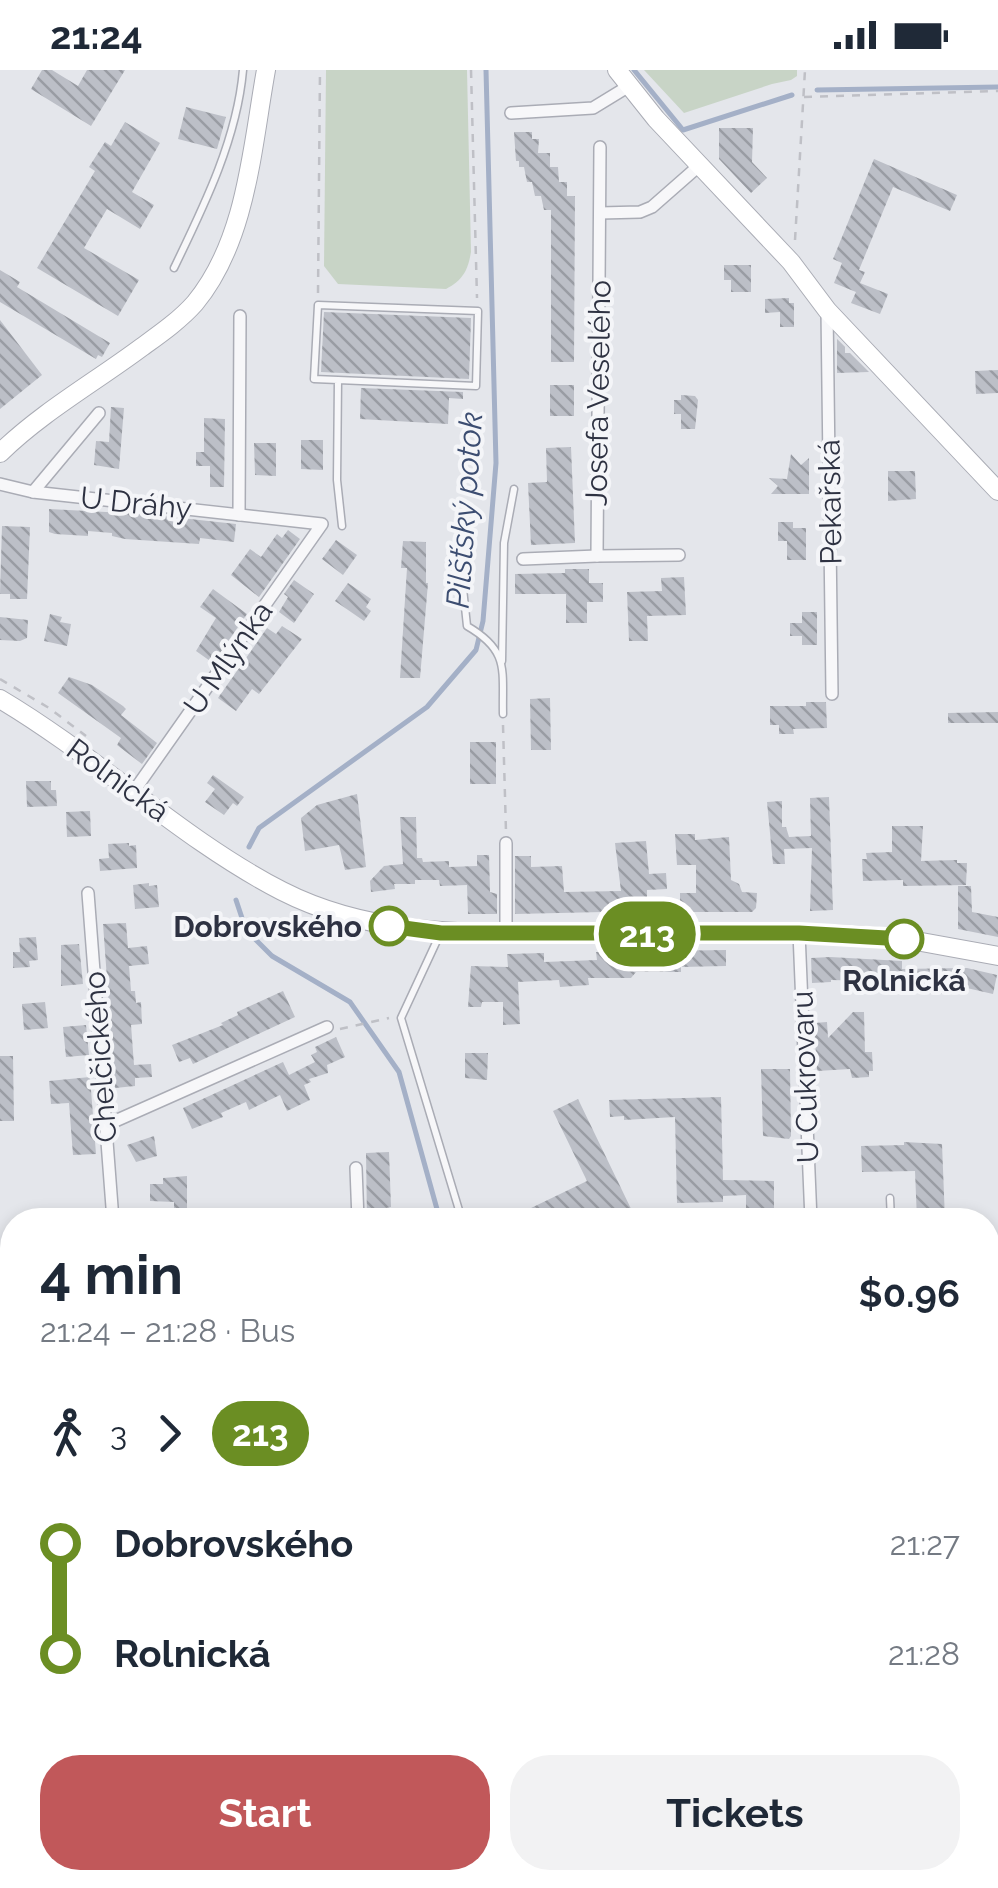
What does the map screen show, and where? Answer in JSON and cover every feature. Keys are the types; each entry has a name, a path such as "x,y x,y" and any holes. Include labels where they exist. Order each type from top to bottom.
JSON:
{"street":[{"path":"0,453 28,428 169,327 195,302 219,266 242,204 266,70"},
{"path":"617,70 656,119 791,262 828,310 998,491"},
{"path":"511,113 594,108 630,86"},
{"name":"Josefa Veselého","path":"596,556 600,147"},
{"path":"600,213 640,212 701,164"},
{"name":"Pekařská","path":"828,310 832,694"},
{"path":"239,515 240,316"},
{"name":"U Dráhy","path":"33,492 99,413"},
{"name":"U Dráhy","path":"0,484 33,492 322,524"},
{"name":"U Mlýnka","path":"134,791 322,524"},
{"path":"523,559 679,555"},
{"name":"Rolnická","path":"0,700 42,724 238,866 282,891 354,918 441,933 799,933 904,939 998,956"},
{"path":"506,843 506,933"},
{"name":"Chelčického","path":"88,893 112,1208"},
{"name":"U Cukrovaru","path":"799,933 810,1208"},
{"path":"104,1126 326,1027"},
{"path":"356,1168 358,1208"}],"lane":[{"path":"174,268 202,212 219,164 241,93 243,70"},
{"path":"318,305 478,311 476,386 314,378 318,305"},
{"path":"338,380 337,480 342,526"},
{"path":"502,714 504,543 514,489"},
{"path":"458,540 467,626 489,639 502,662"},
{"path":"441,933 401,1018 458,1208"},
{"path":"890,1198 890,1208"}],"path":[{"path":"318,305 320,70"},
{"path":"472,70 478,311"},
{"path":"791,262 797,229 805,70"},
{"path":"804,98 998,91"},
{"path":"502,714 506,843"},
{"path":"346,1030 383,1018"}],"green space":[{"path":"326,70 467,70 471,252 464,274 446,289 338,284 324,266"},
{"path":"644,70 797,70 797,76 684,113"}],"building":[{"path":"42,70 52,70 78,86 87,70 125,70 91,126 31,89"},
{"path":"186,107 226,117 217,149 178,139"},
{"path":"125,122 160,143 132,192 154,205 140,229 107,209 84,248 139,280 118,316 37,268 95,171 89,167 105,142 111,146"},
{"path":"719,128 753,128 752,162 767,178 751,193 719,159"},
{"path":"514,132 532,132 532,139 539,139 538,153 550,153 550,167 558,167 559,182 567,182 567,196 575,196 574,362 551,362 551,210 544,210 541,196 535,196 524,167 516,161"},
{"path":"874,159 957,195 950,211 893,187 859,270 865,272 860,283 888,294 880,314 851,303 856,292 834,283 842,263 833,259"},
{"path":"724,265 751,265 751,292 731,292 731,280 724,280"},
{"path":"0,270 20,282 17,287 110,343 102,357 98,355 96,359 0,302"},
{"path":"789,298 789,303 794,303 794,327 780,327 780,312 765,313 765,299"},
{"path":"324,312 471,318 469,379 321,372"},
{"path":"0,320 42,375 0,409"},
{"path":"837,339 845,353 850,353 869,372 837,373"},
{"path":"998,370 998,393 976,394 975,371"},
{"path":"550,385 574,385 574,416 550,416"},
{"path":"361,388 463,392 463,399 449,398 448,424 360,419"},
{"path":"681,395 698,400 695,429 681,429 681,414 674,414 674,400 681,400"},
{"path":"111,407 124,408 119,469 94,465 96,441 109,442"},
{"path":"204,418 225,419 224,487 210,487 210,466 196,466 196,452 204,452"},
{"path":"301,440 323,440 323,470 301,469"},
{"path":"254,443 276,443 276,476 255,475"},
{"path":"571,447 575,543 531,545 528,483 547,482 546,448"},
{"path":"791,454 801,465 809,458 809,494 771,494 778,486 769,478 787,479"},
{"path":"888,471 915,471 916,499 888,501"},
{"path":"49,509 236,524 234,542 200,538 199,544 125,539 112,533 88,531 88,536 55,534 49,532"},
{"path":"778,522 793,522 793,528 806,528 806,560 787,560 787,541 778,541"},
{"path":"2,526 30,527 27,599 10,599 10,594 0,594"},
{"path":"288,530 300,539 259,597 231,575 250,549 261,557 277,534 282,538"},
{"path":"336,540 357,555 343,575 322,559"},
{"path":"403,541 426,542 428,583 420,678 400,678 407,568 401,568"},
{"path":"565,569 589,569 589,583 603,583 603,602 587,602 587,623 566,623 566,594 515,594 515,574 565,573"},
{"path":"684,577 686,615 647,616 648,641 629,641 627,592 662,591 661,578"},
{"path":"294,580 314,594 294,623 279,612 288,597 284,594"},
{"path":"348,583 371,599 366,607 371,611 364,621 335,601"},
{"path":"213,589 247,614 213,663 196,651 216,618 200,607"},
{"path":"802,612 817,612 817,645 802,645 802,636 790,636 790,623 802,623"},
{"path":"50,614 71,624 67,646 44,641"},
{"path":"0,617 28,620 27,638 0,640"},
{"path":"282,626 302,639 259,694 252,689 236,711 218,698 267,628 276,634"},
{"path":"69,677 92,685 123,706 126,709 121,715 157,743 142,764 117,745 121,738 58,693"},
{"path":"550,698 551,750 531,750 530,699"},
{"path":"806,702 826,702 827,728 793,729 794,734 779,734 779,725 770,725 770,706 806,706"},
{"path":"998,712 998,723 948,723 948,713"},
{"path":"470,742 496,742 496,784 470,784"},
{"path":"213,775 244,797 224,815 205,802 215,789 207,783"},
{"path":"26,781 51,781 57,806 27,807"},
{"path":"357,794 366,867 345,870 339,845 305,851 301,818 317,805"},
{"path":"829,797 833,910 810,911 812,848 784,849 785,864 773,864 767,802 782,801 782,827 786,827 789,837 811,836 810,798"},
{"path":"90,811 91,836 67,837 66,812"},
{"path":"400,817 416,817 417,858 423,862 449,861 449,867 477,866 477,855 489,855 490,892 497,894 497,914 468,914 467,885 440,886 439,880 415,880 415,884 394,884 395,889 371,892 370,881 384,866 403,864"},
{"path":"892,826 923,826 921,861 967,863 966,885 903,886 903,880 863,881 862,859 867,859 866,853 892,852"},
{"path":"675,834 695,834 695,840 729,837 731,880 739,884 742,892 757,893 756,908 752,912 680,912 680,893 696,893 696,865 677,865"},
{"path":"646,841 649,874 666,873 667,889 647,890 647,911 515,914 515,856 531,856 531,867 562,866 564,892 621,891 615,843"},
{"path":"108,844 136,845 137,868 100,871 99,859 109,858"},
{"path":"133,885 157,885 159,907 135,909"},
{"path":"958,886 971,886 972,912 998,917 998,937 958,929"},
{"path":"126,923 128,948 147,946 149,964 129,966 131,991 135,991 136,1003 141,1002 142,1024 131,1025 134,1065 151,1064 152,1077 135,1078 135,1086 115,1088 103,924"},
{"path":"36,937 38,960 29,961 30,967 13,968 13,952 20,952 19,938"},
{"path":"79,944 83,984 61,986 61,945"},
{"path":"726,950 726,966 636,972 631,978 588,978 589,985 560,987 559,980 518,982 520,1024 503,1025 503,1002 468,1007 471,966 508,967 507,954 544,953 544,962 597,960 596,952"},
{"path":"811,958 902,961 902,969 967,968 997,975 993,994 958,986 958,994 919,994 919,982 812,983"},
{"path":"283,991 295,1017 193,1064 190,1058 179,1062 172,1045 223,1025 237,1012"},
{"path":"45,1002 48,1028 24,1030 22,1004"},
{"path":"853,1012 864,1012 865,1052 872,1052 873,1071 869,1071 869,1077 852,1078 850,1069 817,1071 814,1023 827,1022 828,1038"},
{"path":"86,1025 89,1055 66,1057 63,1027"},
{"path":"336,1037 345,1057 327,1065 328,1073 309,1079 311,1082 304,1085 310,1100 287,1111 280,1095 249,1110 246,1102 221,1113 223,1117 192,1129 183,1108 283,1062 289,1075 315,1062 311,1055 317,1052 315,1047"},
{"path":"465,1053 488,1053 487,1080 465,1078"},
{"path":"0,1056 13,1056 14,1121 0,1121"},
{"path":"761,1069 790,1069 789,1139 763,1136"},
{"path":"90,1077 96,1154 73,1155 69,1103 51,1104 49,1081"},
{"path":"721,1097 723,1180 774,1181 774,1208 746,1208 746,1195 723,1196 723,1202 677,1203 675,1117 610,1117 609,1100"},
{"path":"578,1099 631,1208 531,1208 587,1181 553,1111"},
{"path":"154,1136 157,1156 136,1162 127,1145"},
{"path":"942,1144 945,1208 917,1208 915,1171 862,1172 861,1146"},
{"path":"389,1152 391,1207 367,1208 366,1153"},
{"path":"187,1176 187,1208 174,1208 174,1202 150,1201 150,1184 163,1184 163,1178"}],"waterway":[{"name":"Pilšťský potok","path":"249,847 259,828 427,707 476,650 483,621 496,463 486,70"},
{"path":"634,70 683,130 792,95"},
{"path":"817,90 998,87"},
{"name":"Pilšťský potok","path":"236,900 246,930 272,956 350,1002 399,1072 437,1208"}],"bus line":[{"name":"213","path":"389,926 441,933 799,933 904,939"}],"place":[{"name":"Dobrovského","path":"389,926"},
{"name":"Rolnická","path":"904,939"}]}
